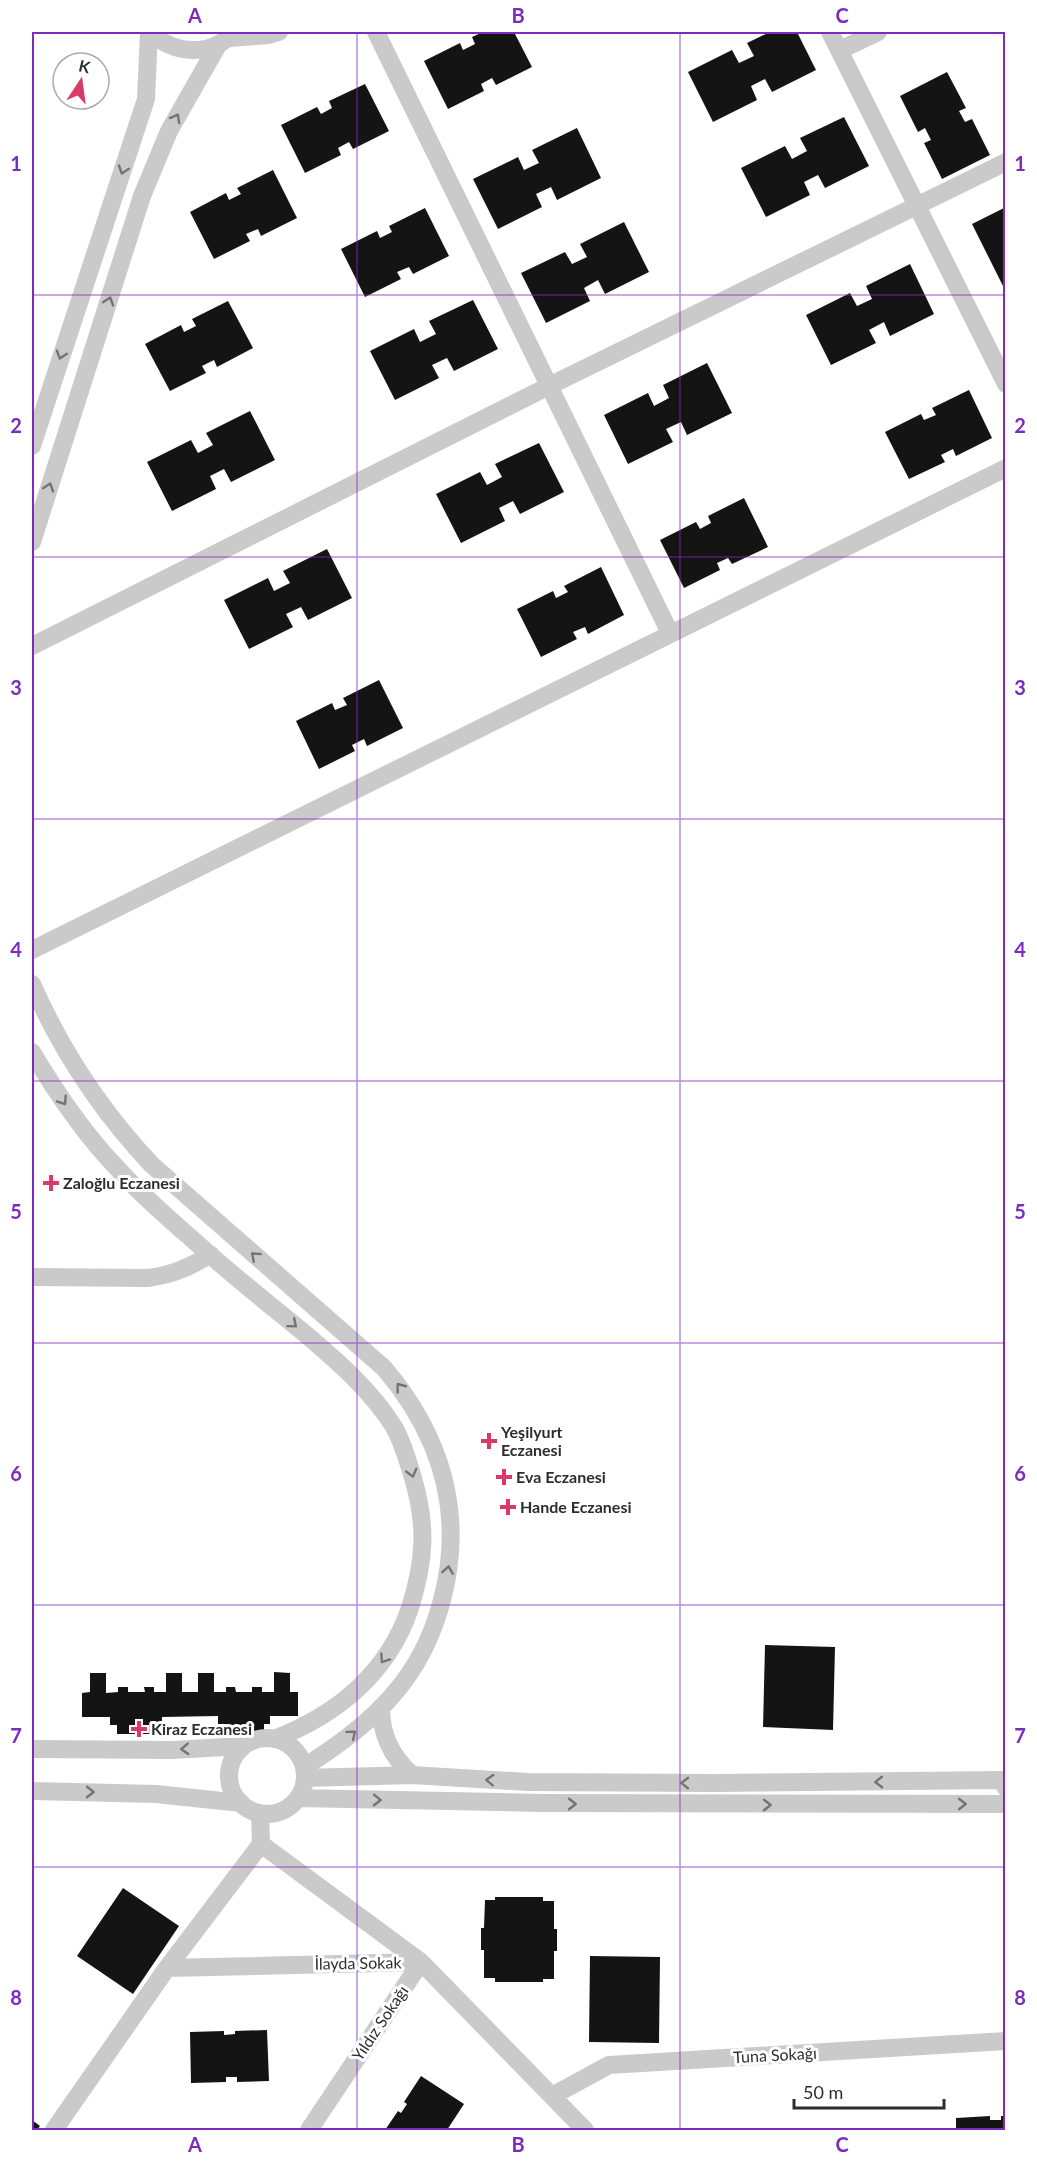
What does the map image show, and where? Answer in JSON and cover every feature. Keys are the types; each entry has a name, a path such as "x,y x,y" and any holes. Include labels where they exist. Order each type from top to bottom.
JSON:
{"street":[{"path":"149,32 169,46 193,51 227,38 269,35 279,32"},
{"path":"32,446 146,99 149,32"},
{"path":"376,32 670,633"},
{"path":"830,32 1005,384"},
{"path":"840,50 878,32"},
{"path":"32,542 142,196 169,131 227,38"},
{"path":"32,646 549,386 1005,162"},
{"path":"32,950 1005,468"},
{"path":"32,984 69,1058 123,1135 152,1166 384,1368 412,1404 425,1427 442,1471 450,1508 452,1533 448,1573 438,1613 423,1649 401,1685 381,1707 304,1772"},
{"path":"32,1052 69,1110 112,1163 210,1254 338,1361 385,1414 406,1454 421,1507 422,1558 413,1597 406,1618 386,1658 364,1684 334,1709 315,1721 274,1738 252,1740 243,1746 236,1754 229,1774 234,1795 241,1803 260,1813 270,1814 281,1811 298,1798 542,1803 1005,1804"},
{"path":"32,1277 148,1278 184,1269 210,1254"},
{"path":"381,1707 382,1728 390,1749 412,1775"},
{"path":"274,1738 293,1748 304,1772 298,1798"},
{"path":"32,1749 172,1750 243,1746"},
{"path":"304,1772 412,1775 528,1782 1003,1784"},
{"path":"32,1791 156,1794 241,1803"},
{"path":"54,2130 167,1968 261,1844 260,1813"},
{"path":"261,1844 421,1962"},
{"name":"İlayda Sokak","path":"167,1968 421,1962 552,2096 574,2126"},
{"name":"Yıldız Sokağı","path":"309,2130 421,1962"},
{"name":"Tuna Sokağı","path":"552,2096 609,2065 1005,2042"}],"building":[{"path":"483,32 514,32 532,67 496,85 492,78 481,84 484,91 448,109 424,61 460,43 463,50 475,44 472,37"},
{"path":"770,32 797,32 816,70 772,92 765,79 751,86 757,100 713,122 688,72 732,50 739,63 754,56 747,43"},
{"path":"947,72 966,108 959,111 965,122 972,119 990,155 942,179 924,143 931,140 925,128 918,132 900,96"},
{"path":"365,84 389,131 353,149 349,142 338,148 341,155 305,173 281,125 317,107 321,114 332,108 329,101"},
{"path":"844,117 869,166 825,188 818,175 804,182 810,195 766,217 741,168 785,146 792,159 807,151 800,138"},
{"path":"577,128 601,178 557,200 551,187 536,194 542,207 498,229 473,179 518,157 524,170 539,163 532,150"},
{"path":"273,170 297,218 261,236 258,229 246,234 250,241 214,259 190,212 226,193 229,200 241,194 237,188"},
{"path":"1006,207 1006,292 972,224"},
{"path":"425,208 449,256 413,274 409,267 397,272 401,279 365,297 341,249 377,231 380,238 392,232 389,226"},
{"path":"624,222 649,272 605,294 598,280 584,288 590,301 546,323 521,273 565,252 572,264 587,257 580,244"},
{"path":"910,264 934,314 890,336 884,322 869,330 876,343 831,365 806,315 850,293 857,306 872,299 866,286"},
{"path":"473,300 498,349 454,371 447,358 432,365 439,378 395,400 370,351 414,329 420,342 436,334 429,321"},
{"path":"228,301 253,348 217,367 214,360 202,366 206,373 170,391 145,344 181,325 184,332 196,326 192,319"},
{"path":"707,363 732,413 687,435 681,422 666,429 673,442 628,464 604,415 648,393 654,406 669,398 663,385"},
{"path":"969,390 992,438 956,456 953,449 941,455 945,462 909,479 885,432 921,414 924,420 936,415 932,408"},
{"path":"250,411 275,460 231,482 224,469 210,476 216,489 172,511 147,462 191,440 198,453 213,445 206,433"},
{"path":"539,443 564,492 520,514 513,501 499,508 505,521 461,543 436,494 480,472 487,485 502,477 495,464"},
{"path":"744,498 768,547 732,564 728,558 717,563 720,570 684,588 660,540 696,522 700,529 711,523 708,516"},
{"path":"327,549 352,598 308,620 301,607 286,614 293,627 249,649 224,600 268,578 274,591 290,583 283,571"},
{"path":"601,567 624,615 588,634 585,627 573,632 577,639 541,657 517,609 553,591 556,598 568,592 564,586"},
{"path":"379,680 403,728 367,746 364,739 352,745 355,751 319,769 296,721 332,703 335,710 347,705 343,698"},
{"path":"765,1645 835,1647 833,1730 763,1727"},
{"path":"274,1672 290,1673 290,1692 298,1692 298,1716 270,1716 270,1724 264,1724 264,1734 224,1734 225,1724 218,1724 218,1716 162,1717 162,1724 156,1725 156,1734 117,1734 117,1725 110,1725 110,1717 82,1717 82,1693 90,1692 90,1673 106,1673 106,1693 118,1692 118,1687 128,1687 128,1692 145,1692 144,1687 154,1687 154,1692 166,1692 166,1673 182,1673 182,1692 198,1692 198,1673 214,1673 214,1692 226,1692 226,1687 235,1687 236,1692 252,1692 252,1687 262,1687 262,1692 274,1692"},
{"path":"123,1888 179,1926 133,1994 77,1956"},
{"path":"495,1897 543,1897 543,1901 554,1901 557,1951 554,1951 554,1979 543,1979 543,1982 495,1982 495,1978 484,1978 481,1928 484,1928 485,1900 495,1900"},
{"path":"590,1956 660,1957 659,2043 589,2042"},
{"path":"267,2030 269,2081 237,2082 237,2077 226,2077 226,2082 191,2083 190,2032 224,2031 224,2035 235,2034 235,2031"},
{"path":"421,2076 464,2104 447,2130 443,2128 441,2130 385,2130 398,2111 401,2113 407,2104 404,2102"},
{"path":"990,2116 990,2120 1001,2120 1001,2116 1006,2116 1006,2130 956,2130 956,2118"},
{"path":"32,2120 40,2126 37,2130 32,2130"}],"place":[{"name":"Zaloğlu Eczanesi","path":"51,1183"},
{"name":"Yeşilyurt Eczanesi","path":"489,1441"},
{"name":"Eva Eczanesi","path":"504,1477"},
{"name":"Hande Eczanesi","path":"508,1507"},
{"name":"Kiraz Eczanesi","path":"139,1729"}]}
